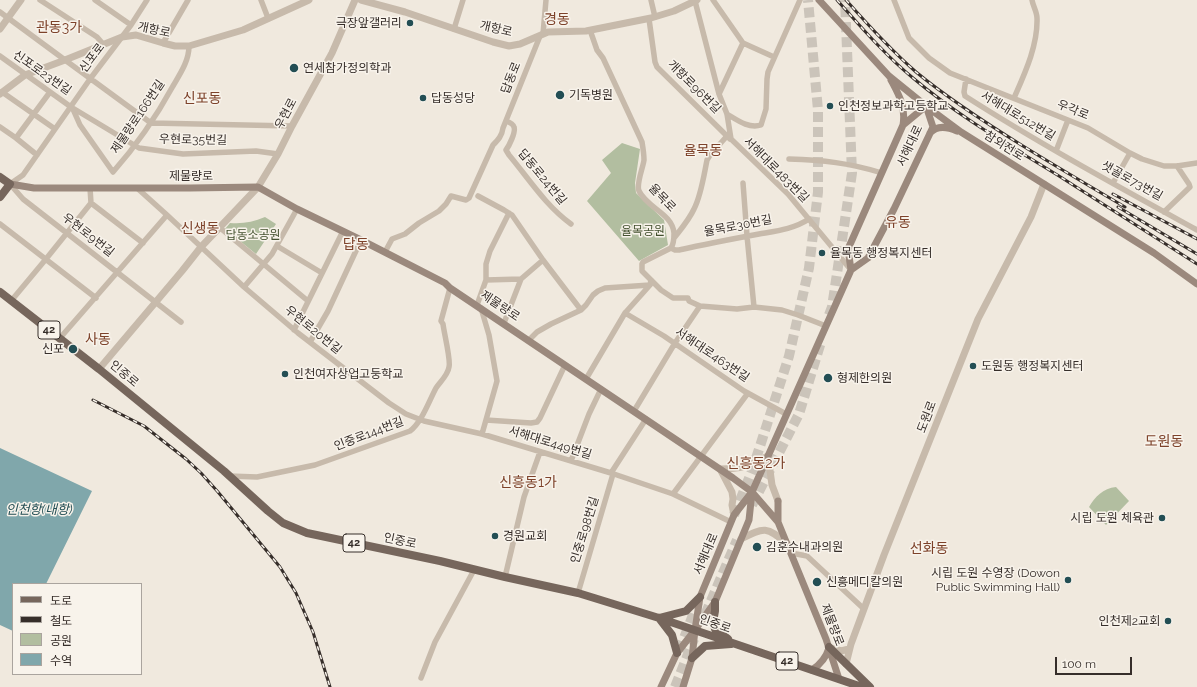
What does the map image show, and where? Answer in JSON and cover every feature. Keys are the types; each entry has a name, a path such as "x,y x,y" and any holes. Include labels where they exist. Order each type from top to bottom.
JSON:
{"main road":[{"name":"참외전로","path":"820,0 889,76 926,106 961,132 1172,266 1197,284"},
{"path":"889,76 903,105 905,116 903,125"},
{"name":"서해대로","path":"683,687 692,658 700,597 733,518 752,492 851,270 868,258 894,209 932,127 926,106 903,125 848,249 851,270"},
{"path":"925,140 931,131 938,128 952,128 961,132"},
{"name":"제물량로","path":"0,177 10,184 34,188 258,187 297,209 386,252 445,283 450,288 565,364 752,492 778,522 829,647 840,683"},
{"name":"신포로","path":"0,197 10,184"},
{"name":"인중로","path":"0,292 99,368 283,523 307,533 440,561 578,593 659,618 812,670 840,683 862,687"},
{"name":"서해대로","path":"661,687 677,653 715,602 749,520 752,492"},
{"path":"778,501 778,522"},
{"path":"677,653 672,635 659,618 686,611 700,597"},
{"path":"715,602 713,622 715,629 735,644"},
{"path":"692,658 705,646 735,644"},
{"path":"829,647 870,687"},
{"path":"812,670 822,662 828,653 829,647"}],"street":[{"path":"0,29 21,0"},
{"path":"40,0 97,37 103,44"},
{"path":"95,0 131,25"},
{"name":"신포로","path":"10,184 23,175 90,79 131,25 147,0"},
{"path":"163,43 188,0"},
{"path":"261,0 268,18"},
{"name":"개항로","path":"1,93 26,75 122,37 136,35 175,46 189,46 243,30 309,0"},
{"name":"우현로","path":"99,368 201,247 258,187 278,154 332,53 355,0"},
{"name":"개항로","path":"361,0 405,12 509,46 520,44 548,32 590,30 652,18 674,11 696,0"},
{"path":"454,29 463,0"},
{"name":"답동로","path":"386,252 392,239 405,234 419,223 439,211 451,196 466,200 469,198 493,145 500,139 503,128 542,35 546,0"},
{"name":"개항로96번길","path":"651,0 657,67 732,141"},
{"name":"서해대로483번길","path":"696,0 719,94 727,114 729,134 732,141 788,194 851,270"},
{"path":"713,0 743,43 774,57"},
{"path":"727,114 748,125 756,127 761,125 766,108 768,72 800,0"},
{"name":"우각로","path":"894,0 909,38 929,58 950,73 966,78 1088,128 1130,153 1152,163 1164,166 1197,163"},
{"path":"1014,98 1027,67 1036,28 1037,16 1032,0"},
{"path":"0,12 151,123 292,126"},
{"name":"율목로","path":"590,30 597,50 603,58 642,142 644,162 638,186 639,191 646,200 670,221 674,238"},
{"path":"719,94 743,43"},
{"name":"제물량로166번길","path":"71,107 80,124 113,172 135,146 151,123 184,67 189,46"},
{"name":"신포로23번길","path":"0,56 71,107"},
{"name":"서해대로512번길","path":"966,78 964,92 965,96 1000,119 1056,151"},
{"path":"16,138 50,92"},
{"path":"1,93 55,129"},
{"name":"우현로35번길","path":"71,107 135,146 146,150 174,153 256,151 278,154"},
{"path":"1056,151 1068,120"},
{"name":"답동로24번길","path":"506,121 512,125 514,130 510,144 506,150 509,155 541,195 560,216 571,224"},
{"path":"0,127 37,155"},
{"path":"727,136 707,160 698,201 687,221 674,238 673,245 643,262 642,271 651,282 673,298 688,298 689,301 700,306 737,309 754,307 789,311 826,326"},
{"name":"샛골로73번길","path":"1056,151 1197,230"},
{"path":"1113,183 1130,153"},
{"path":"789,159 844,164 882,173"},
{"path":"1164,212 1190,187 1177,166"},
{"path":"743,182 746,236 754,307"},
{"name":"우현로9번길","path":"10,184 23,199 155,302"},
{"name":"도원로","path":"846,664 849,649 978,319 1031,218 1044,184"},
{"path":"11,301 91,203 90,188"},
{"path":"137,188 201,247"},
{"path":"478,196 512,215 543,260 581,310"},
{"path":"91,203 143,243"},
{"path":"244,287 272,254 297,209"},
{"path":"482,434 497,381 489,335 479,307 486,280 486,264 490,251 509,213"},
{"path":"60,338 167,215"},
{"name":"율목로30번길","path":"670,248 675,250 794,227 809,219"},
{"path":"0,224 96,298"},
{"path":"219,227 308,301"},
{"path":"294,330 343,231"},
{"path":"310,342 328,311 361,240"},
{"path":"277,246 322,273"},
{"name":"우현로20번길","path":"201,247 244,287 294,330 389,403 419,420"},
{"path":"504,323 523,277 543,260"},
{"path":"486,280 523,277"},
{"path":"529,340 537,332 581,310 598,291 605,288 651,282"},
{"path":"586,379 625,313 651,282"},
{"name":"인중로144번길","path":"229,476 257,477 315,465 410,431 419,420 436,387 449,368 443,324 441,321 450,288"},
{"path":"155,302 181,322"},
{"path":"634,411 675,343 700,306"},
{"name":"서해대로463번길","path":"625,313 675,343 748,393 786,414"},
{"path":"486,420 531,423 537,422 565,364"},
{"path":"571,461 589,414 601,389"},
{"path":"673,494 748,393"},
{"name":"인중로98번길","path":"578,593 612,473 646,419"},
{"name":"서해대로449번길","path":"419,420 482,434 612,473 673,494 733,518"},
{"path":"505,577 524,497 540,452"},
{"path":"733,518 732,492 720,469 739,469 768,456 772,485 778,501"},
{"path":"741,539 763,529 778,536 787,544"},
{"path":"791,553 807,556 864,610"},
{"path":"422,678 435,642 474,570"},
{"path":"829,647 841,651 849,649"}],"green space":[{"name":"율목공원","path":"622,143 640,149 635,183 636,193 664,220 668,245 639,261 587,201 611,173 602,160"},
{"name":"답동소공원","path":"265,217 276,224 256,254 225,229 230,223 248,222"},
{"path":"1116,487 1129,501 1106,525 1089,507 1103,491"}],"water":[{"name":"인천항(내항)","path":"0,448 92,491 46,583 12,583 12,631 0,625"}],"tunnel":[{"path":"734,515 752,471 789,356 809,268 818,192 818,110 808,0"},
{"path":"829,315 832,307 852,173 845,0"},
{"path":"752,505 799,414 821,342"},
{"path":"705,615 737,540"},
{"path":"679,651 698,602"},
{"path":"675,687 694,639"}],"railway":[{"path":"837,0 893,60 930,92 984,130 1197,264"},
{"path":"846,0 898,55 916,72 942,92 968,111 1009,137 1125,207"},
{"path":"1113,194 1197,239"},
{"path":"1118,207 1197,254"},
{"path":"93,400 144,426 186,459 218,492 280,567 296,593 313,632 330,687"}],"place":[{"name":"극장앞갤러리","path":"410,23"},
{"name":"연세참가정의학과","path":"294,68"},
{"name":"기독병원","path":"560,95"},
{"name":"답동성당","path":"423,98"},
{"name":"인천정보과학고등학교","path":"830,106"},
{"name":"율목동 행정복지센터","path":"822,253"},
{"name":"신포","path":"73,349"},
{"name":"도원동 행정복지센터","path":"973,366"},
{"name":"인천여자상업고둥학교","path":"285,374"},
{"name":"형제한의원","path":"828,378"},
{"name":"시립 도원 체육관","path":"1162,518"},
{"name":"경원교회","path":"495,536"},
{"name":"김훈수내과의원","path":"757,547"},
{"name":"시립 도원 수영장 (Dowon Public Swimming Hall)","path":"1068,580"},
{"name":"신흥메디칼의원","path":"817,582"},
{"name":"인천제2교회","path":"1168,621"}],"district":[{"name":"경동","path":"557,20"},
{"name":"관동3가","path":"59,28"},
{"name":"신포동","path":"202,99"},
{"name":"율목동","path":"703,151"},
{"name":"유동","path":"898,223"},
{"name":"신생동","path":"200,229"},
{"name":"답동","path":"356,245"},
{"name":"사동","path":"98,340"},
{"name":"도원동","path":"1164,442"},
{"name":"신흥동2가","path":"756,464"},
{"name":"신흥동1가","path":"528,483"},
{"name":"선화동","path":"929,549"}]}
